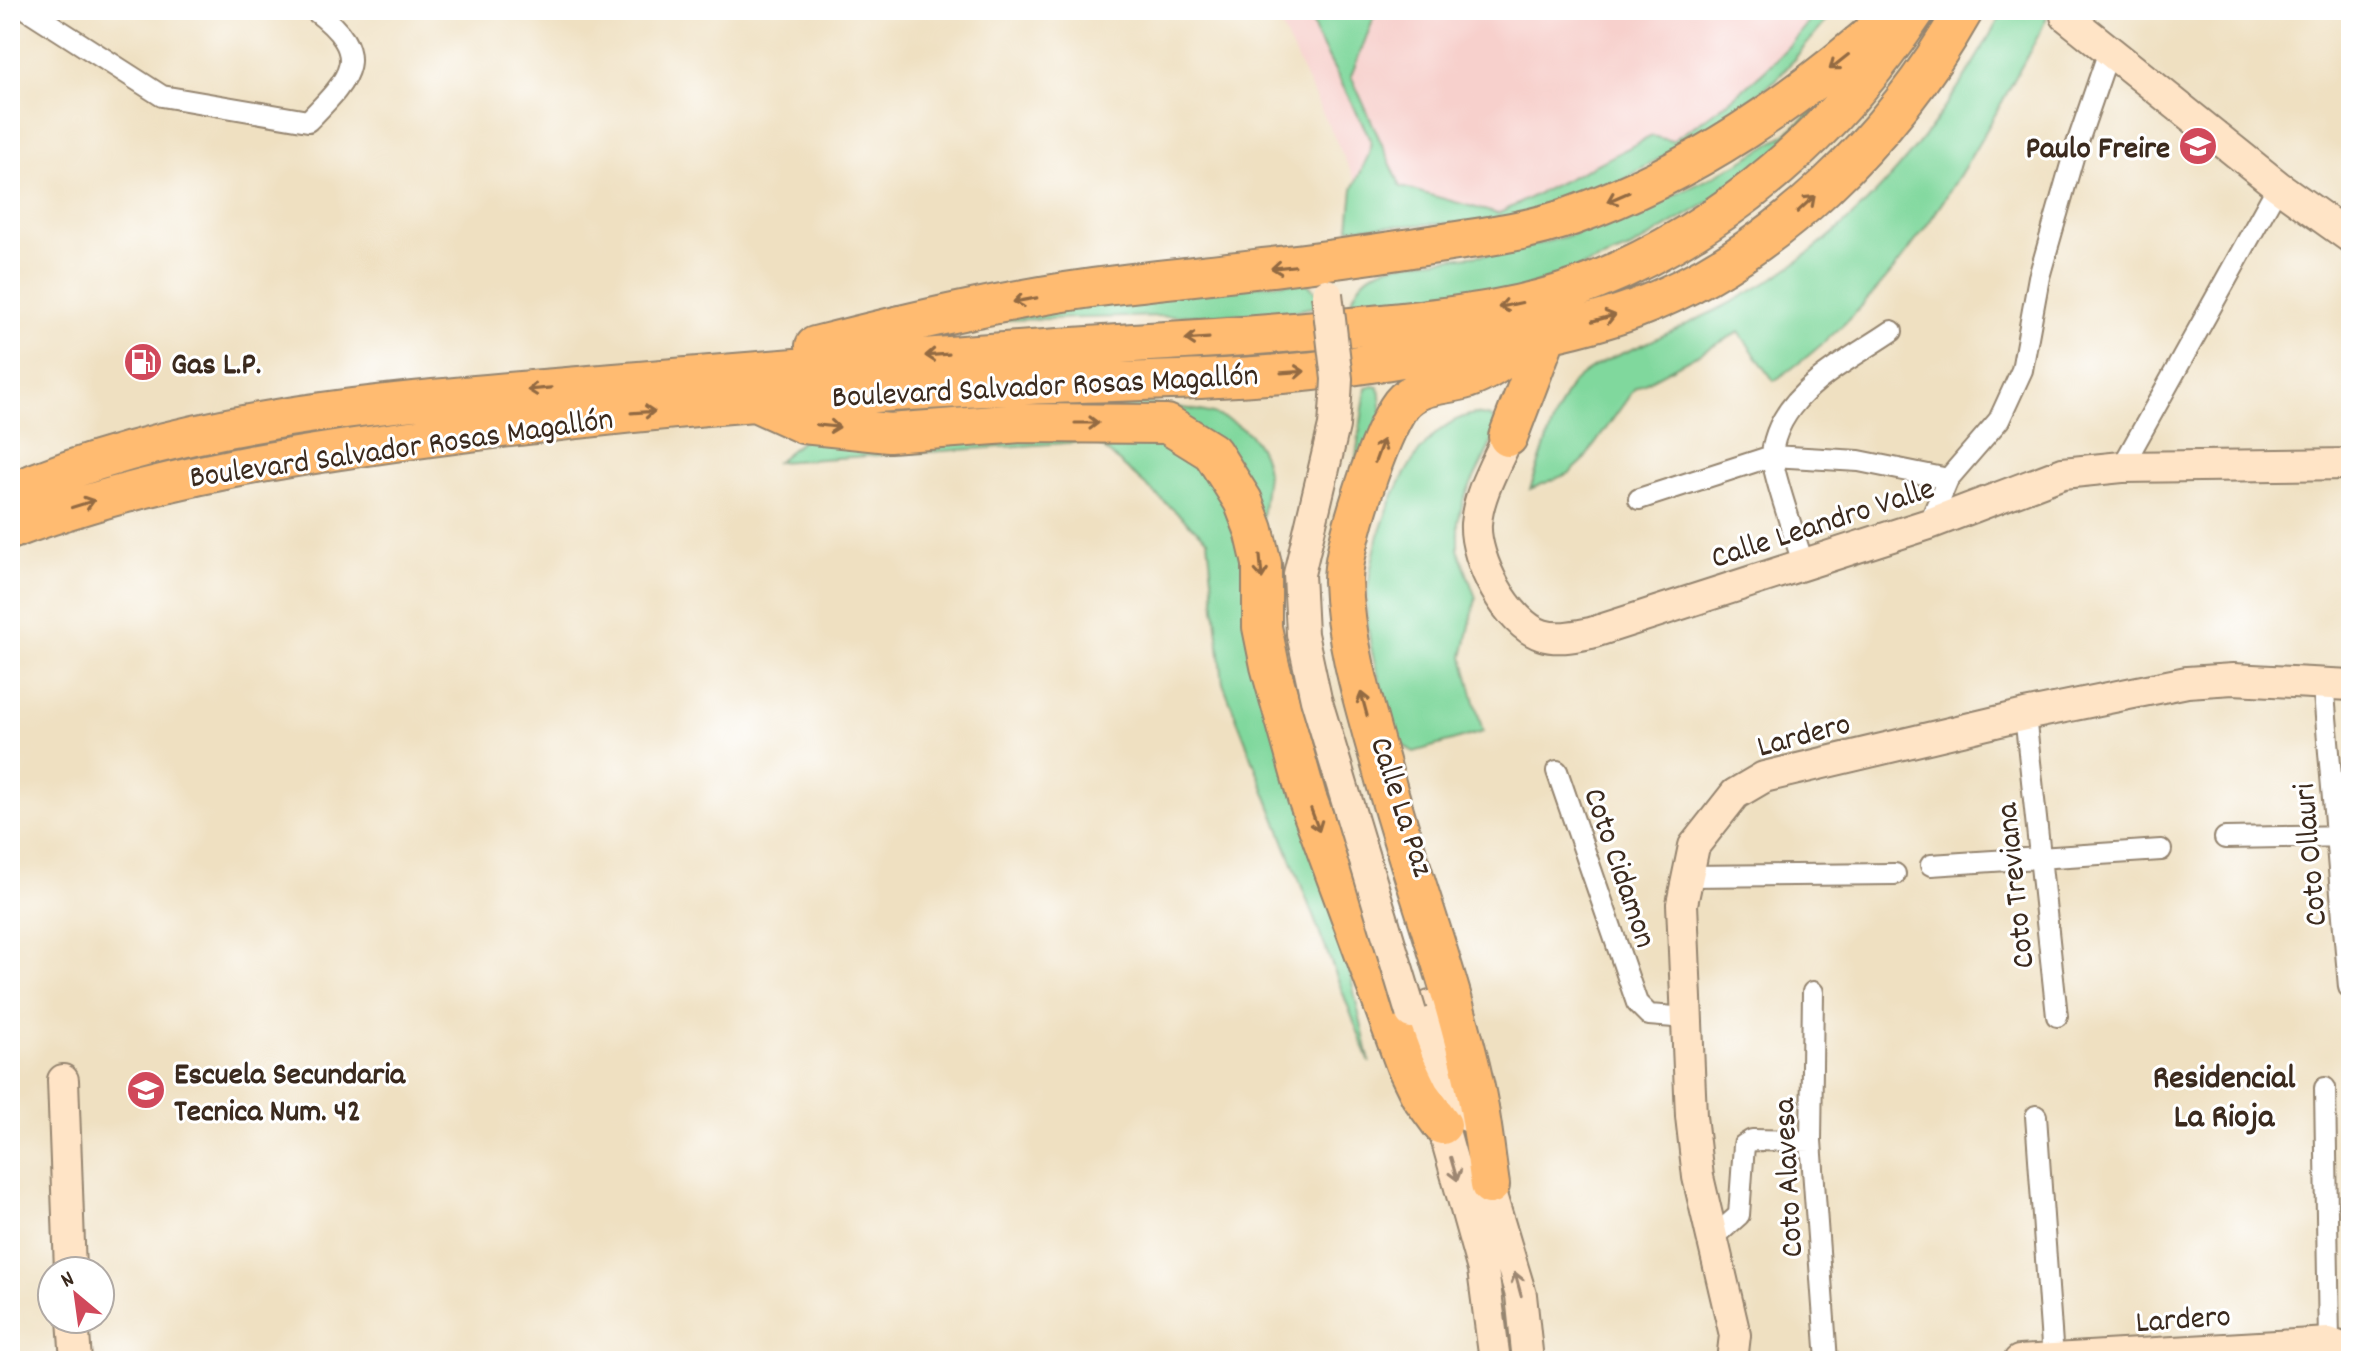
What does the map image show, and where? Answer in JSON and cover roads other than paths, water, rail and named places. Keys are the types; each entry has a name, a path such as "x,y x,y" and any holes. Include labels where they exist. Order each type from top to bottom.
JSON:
{"highway":[{"path":"700,375 984,307 1120,284 1331,278 1471,239 1570,217 1642,187 1746,132 1850,54 1898,10"},
{"name":"Boulevard Salvador Rosas Magallón","path":"10,493 126,452 303,416 495,393 833,362 1286,333 1453,317 1561,292 1645,258 1758,187 1827,124 1893,44 1916,10"},
{"name":"Boulevard Salvador Rosas Magallón","path":"10,530 76,505 237,466 600,415 836,393 1302,372 1544,333 1632,310 1666,295 1794,215 1890,117 1934,62 1964,10"},
{"path":"1490,1185 1475,1086 1455,1007 1405,851 1357,675 1343,578 1351,536 1372,472 1389,425 1402,403 1416,392 1435,384 1466,379 1544,333"},
{"path":"1508,437 1544,333"},
{"path":"1466,379 1493,387 1502,400 1508,437"},
{"path":"754,402 803,424 889,433 1021,423 1167,424 1212,452 1243,501 1254,530 1262,564 1262,627 1307,798 1396,1043 1420,1095 1442,1125"}],"street":[{"path":"28,10 162,96 308,121 345,82 351,61 347,42 314,10"},
{"path":"2066,16 2278,186 2351,238"},
{"path":"1929,524 1948,479 1999,420 2022,370 2039,277 2076,147 2109,51"},
{"path":"2122,467 2278,186"},
{"name":"Calle La Paz","path":"1331,278 1351,385 1350,411 1315,564 1317,639 1421,1010 1442,1125 1483,1270 1495,1361"},
{"path":"1804,566 1772,456 1793,403 1892,331"},
{"name":"Calle Leandro Valle","path":"1508,437 1480,501 1476,527 1490,580 1518,621 1531,631 1564,638 1591,633 1804,566 1929,524 2063,473 2122,467 2351,464"},
{"path":"1639,499 1772,456 1859,461 1948,479"},
{"name":"Lardero","path":"1752,1361 1734,1348 1698,1177 1682,904 1694,846 1713,818 1735,794 1764,777 2025,715 2187,682 2337,683"},
{"name":"Coto Ollauri","path":"2337,683 2327,718 2344,836 2349,987"},
{"name":"Coto Treviana","path":"2025,715 2057,1016"},
{"name":"Coto Cidamon","path":"1557,771 1637,1003 1649,1015 1687,1018"},
{"path":"2225,838 2344,836"},
{"path":"1931,865 2161,850"},
{"path":"1688,876 1895,874"},
{"name":"Coto Alavesa","path":"1813,992 1811,1141 1827,1361"},
{"name":"Calle La Paz","path":"1421,1010 1490,1185 1521,1295 1528,1361"},
{"path":"63,1080 69,1255"},
{"path":"2325,1088 2340,1347"},
{"path":"2036,1116 2053,1359"},
{"path":"1713,1238 1739,1215 1744,1145 1752,1140 1811,1141"},
{"path":"74,1335 76,1361"},
{"name":"Lardero","path":"2019,1361 2103,1360 2340,1347"}],"place":[{"name":"Paulo Freire","path":"2198,146"},
{"name":"Gas L.P.","path":"143,362"},
{"name":"Escuela Secundaria Tecnica Num. 42","path":"146,1090"}],"district":[{"name":"Residencial La Rioja","path":"2224,1094"}]}
